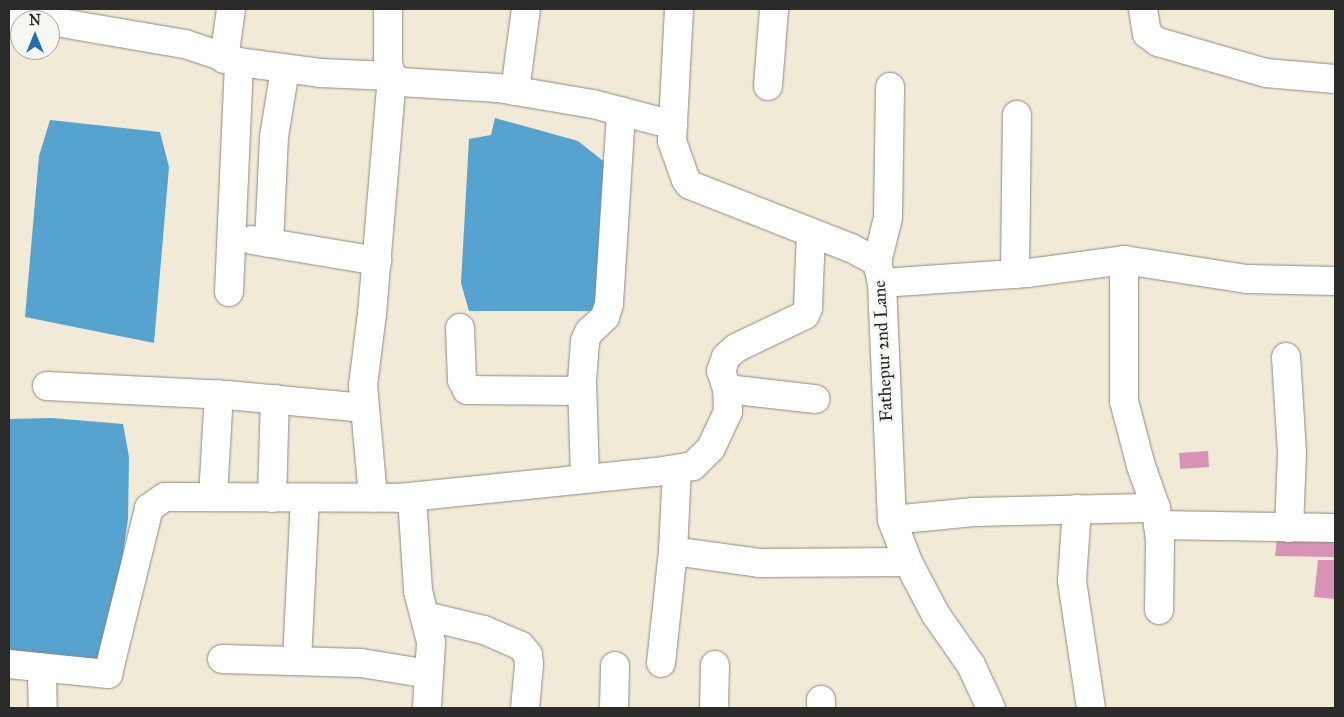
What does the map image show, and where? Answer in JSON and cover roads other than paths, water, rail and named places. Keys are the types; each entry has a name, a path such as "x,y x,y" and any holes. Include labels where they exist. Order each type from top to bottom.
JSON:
{"street":[{"path":"228,292 231,9"},
{"path":"373,498 364,408 364,369 377,261 392,76 388,64 388,9"},
{"path":"514,91 526,9"},
{"name":"Fathepur 2nd Lane","path":"679,9 673,125 675,153 690,185 811,233 879,273 892,520 908,562 936,615 971,665 991,708"},
{"path":"768,86 774,9"},
{"path":"1143,9 1147,34 1158,42 1266,73 1335,79"},
{"path":"60,23 185,44 231,61 285,69 392,76 400,82 514,91 621,111 673,125"},
{"path":"269,243 274,137 285,69"},
{"path":"890,88 888,218 879,273 1015,274 1124,260 1248,278 1335,281"},
{"path":"585,478 582,391 586,341 589,332 605,317 609,304 621,111"},
{"path":"1015,274 1017,115"},
{"path":"9,664 42,669 108,674 149,508 165,497 412,497 693,466 711,448 728,412 727,389 722,372 726,357 736,348 804,315 808,308 811,233"},
{"path":"230,236 377,261"},
{"path":"1124,260 1124,401 1128,425 1157,516 1159,610"},
{"path":"460,328 462,380 467,390 582,391"},
{"path":"1286,357 1292,453 1289,528"},
{"path":"47,386 219,394 364,408"},
{"path":"727,389 815,399"},
{"path":"213,498 219,394"},
{"path":"272,498 275,399"},
{"path":"661,663 673,551 677,469"},
{"path":"412,497 418,591 426,616 431,642 427,708"},
{"path":"298,661 305,498"},
{"path":"1078,509 1072,581 1090,708"},
{"path":"892,520 974,512 1078,509 1289,528 1335,528"},
{"path":"673,551 759,562 908,562"},
{"path":"426,616 492,633 521,646 528,655 529,665 525,708"},
{"path":"222,659 361,663 429,674"},
{"path":"714,708 715,665"},
{"path":"614,708 615,666"},
{"path":"42,669 43,708"}],"water":[{"path":"495,118 578,141 612,168 605,311 469,311 461,283 469,139 491,135"},
{"path":"50,120 160,132 169,167 154,343 25,317 39,156"},
{"path":"52,418 123,424 129,457 128,519 112,629 99,664 9,654 9,419"}]}
